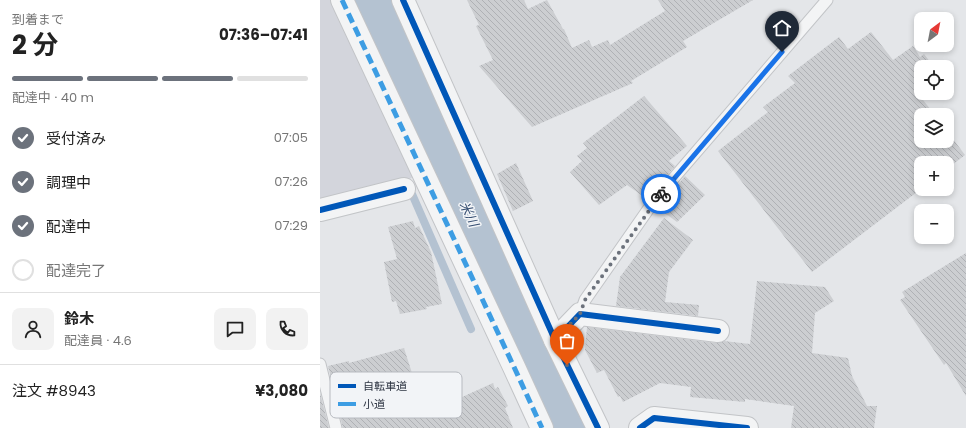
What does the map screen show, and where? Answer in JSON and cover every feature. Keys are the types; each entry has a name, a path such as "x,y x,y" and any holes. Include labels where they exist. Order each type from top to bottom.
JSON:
{"street":[{"path":"342,0 542,428"},
{"path":"403,0 555,340 598,428"},
{"path":"320,210 404,189"},
{"path":"555,340 580,314 718,331"},
{"path":"640,428 654,418 747,428"}],"lane":[{"path":"580,314 585,300 654,201 827,0"},
{"path":"320,364 330,404"},
{"path":"334,418 336,428"}],"shaded area":[{"path":"320,0 335,0 416,175 403,183 320,203"}],"building":[{"path":"467,0 524,0 528,9 547,0 564,29 572,48 589,40 592,47 608,40 610,45 665,11 658,0 753,0 683,41 687,47 631,81 633,83 532,127 479,66 493,60 476,26 479,25"},
{"path":"871,32 893,60 913,46 914,52 917,52 920,57 924,54 929,60 914,60 914,100 923,100 929,108 914,108 914,148 954,148 954,140 965,155 954,164 954,156 914,156 914,194 812,272 718,151 768,112 763,107 795,83 788,76 839,37 848,49"},
{"path":"644,96 687,146 669,161 675,166 647,199 627,185 599,205 570,172 582,161 577,156 587,148 583,143"},
{"path":"516,163 533,201 513,211 497,174"},
{"path":"685,176 705,195 677,222 658,208"},
{"path":"664,218 693,240 669,272 665,302 699,305 698,316 616,306 620,277"},
{"path":"413,221 415,228 419,226 431,252 442,304 426,307 427,309 400,314 396,301 392,302 384,262 397,259 388,227"},
{"path":"966,253 966,396 946,363 944,365 900,300 905,297 902,292"},
{"path":"757,281 825,287 834,301 815,313 812,353 848,358 852,376 867,406 877,406 874,428 791,428 794,406 745,399 745,402 690,397 691,387 660,383 623,402 620,396 618,397 604,370 597,373 585,350 587,327 716,343 724,341 750,344"},
{"path":"404,348 412,372 330,372 330,374 328,366 349,361 349,363"},
{"path":"493,383 495,389 498,387 508,406 505,408 513,428 343,428 341,418 462,418 462,397"},
{"path":"320,393 329,428 320,428"}],"waterway":[{"name":"米川","path":"368,0 570,428"},
{"path":"412,194 471,329"}],"marked path":[{"path":"342,0 542,428"}],"cycle path":[{"path":"403,0 555,340 598,428"},
{"path":"320,210 404,189"},
{"path":"555,340 580,314 718,331"},
{"path":"640,428 654,418 747,428"}],"way so far":[{"path":"567,365 555,340 580,314 585,300 654,201 661,194"}],"route":[{"path":"661,194 782,52"}]}
